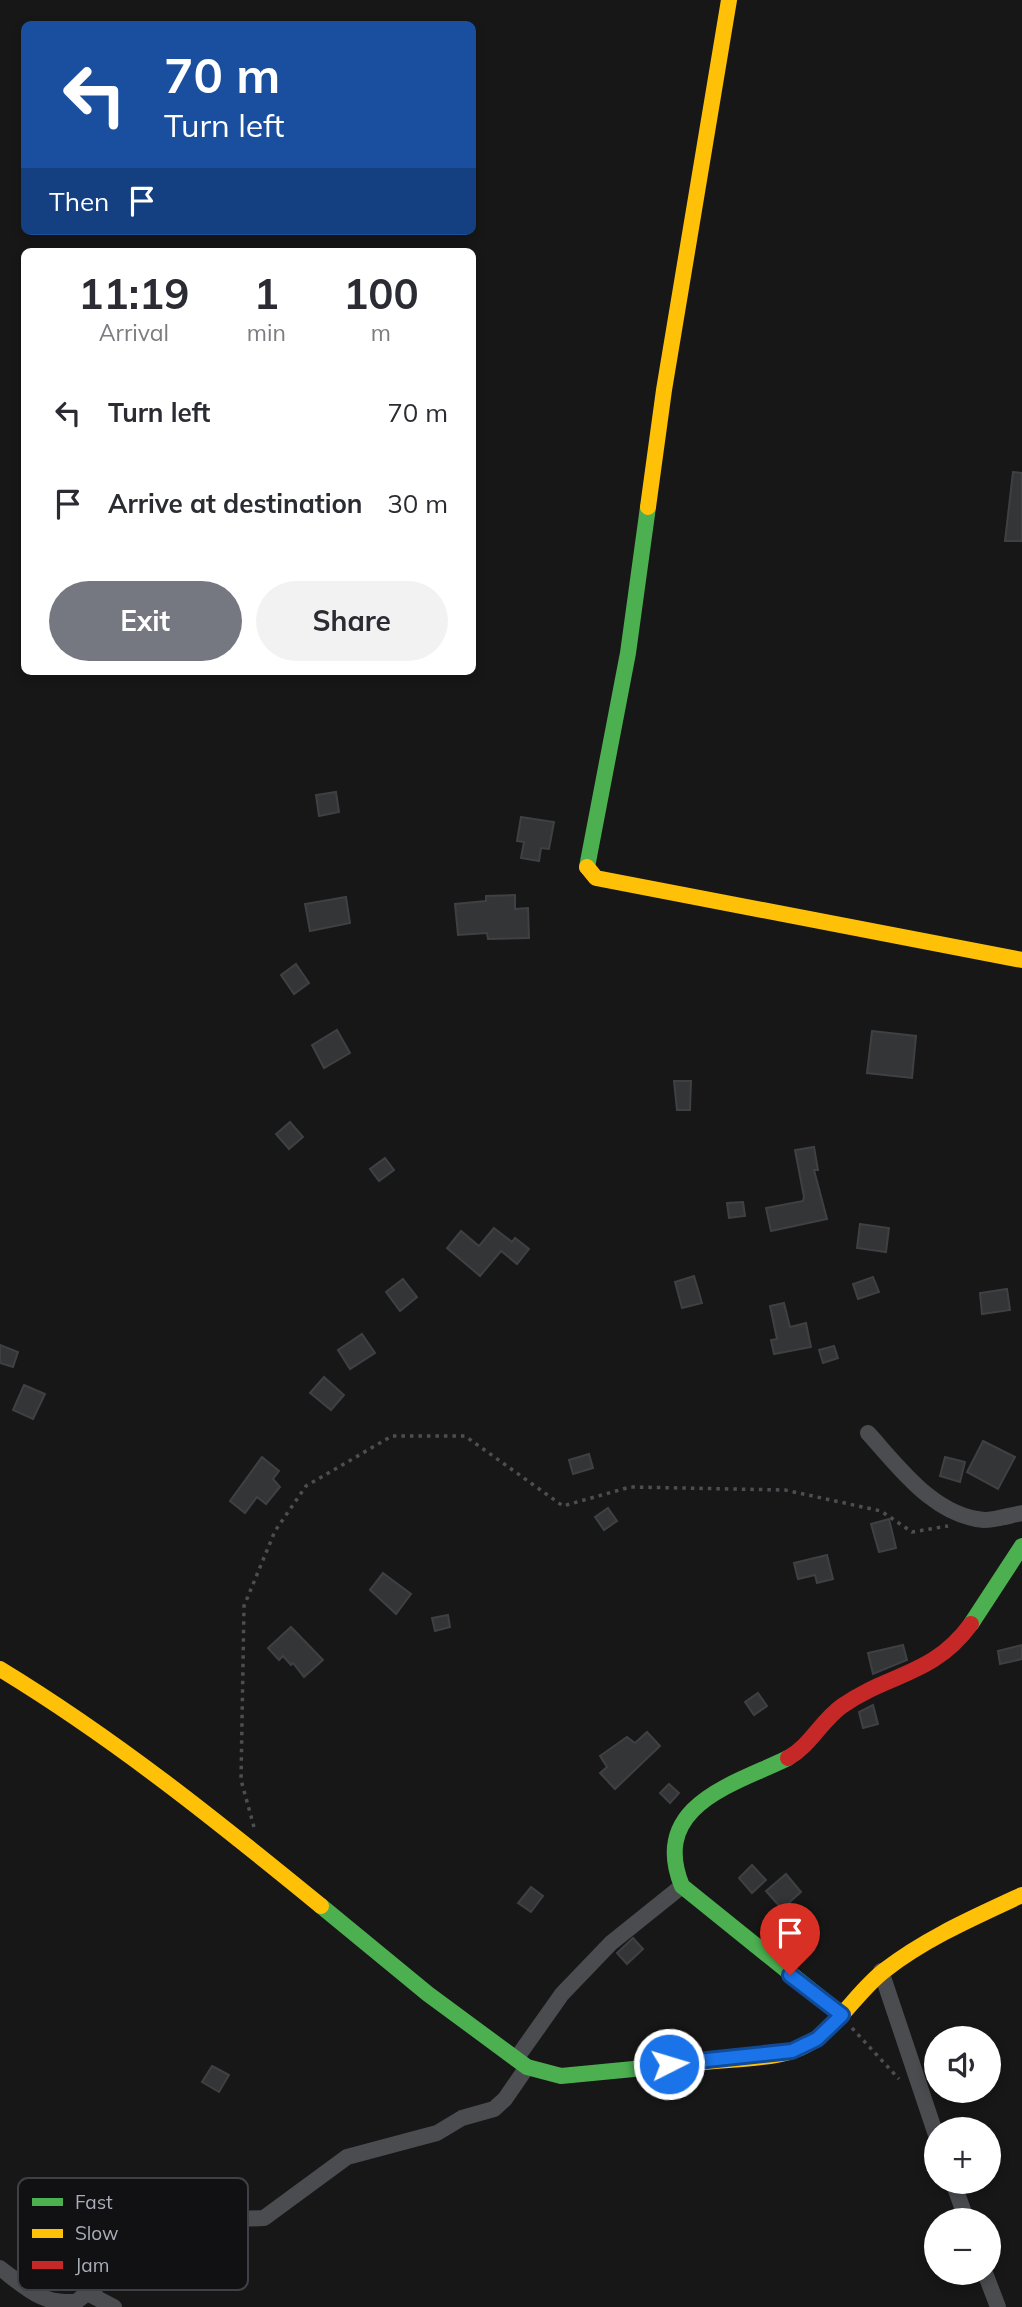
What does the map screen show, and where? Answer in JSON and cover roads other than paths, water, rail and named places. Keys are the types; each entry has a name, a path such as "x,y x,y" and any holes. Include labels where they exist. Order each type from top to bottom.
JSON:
{"street":[{"path":"729,0 664,390 628,653 587,870 596,878 1022,960"},
{"path":"868,1433 916,1486 936,1501 985,1520 1022,1513"},
{"path":"842,2015 682,1886 673,1863 677,1835 691,1813 734,1779 798,1752 825,1721 848,1702 913,1673 945,1653 971,1625 1022,1546"},
{"path":"0,1669 61,1706 180,1790 428,1994 522,2063 561,2076 592,2075 642,2066 792,2051 817,2039 881,1971 941,1934 1022,1895"},
{"path":"248,2219 264,2218 347,2157 389,2148 437,2133 462,2118 494,2109 505,2099 522,2063 562,1994 611,1943 682,1886"},
{"path":"881,1971 930,2117"},
{"path":"0,2268 18,2282"},
{"path":"990,2285 998,2307"},
{"path":"29,2290 51,2302 77,2301 94,2290"},
{"path":"89,2294 114,2307"}]}
